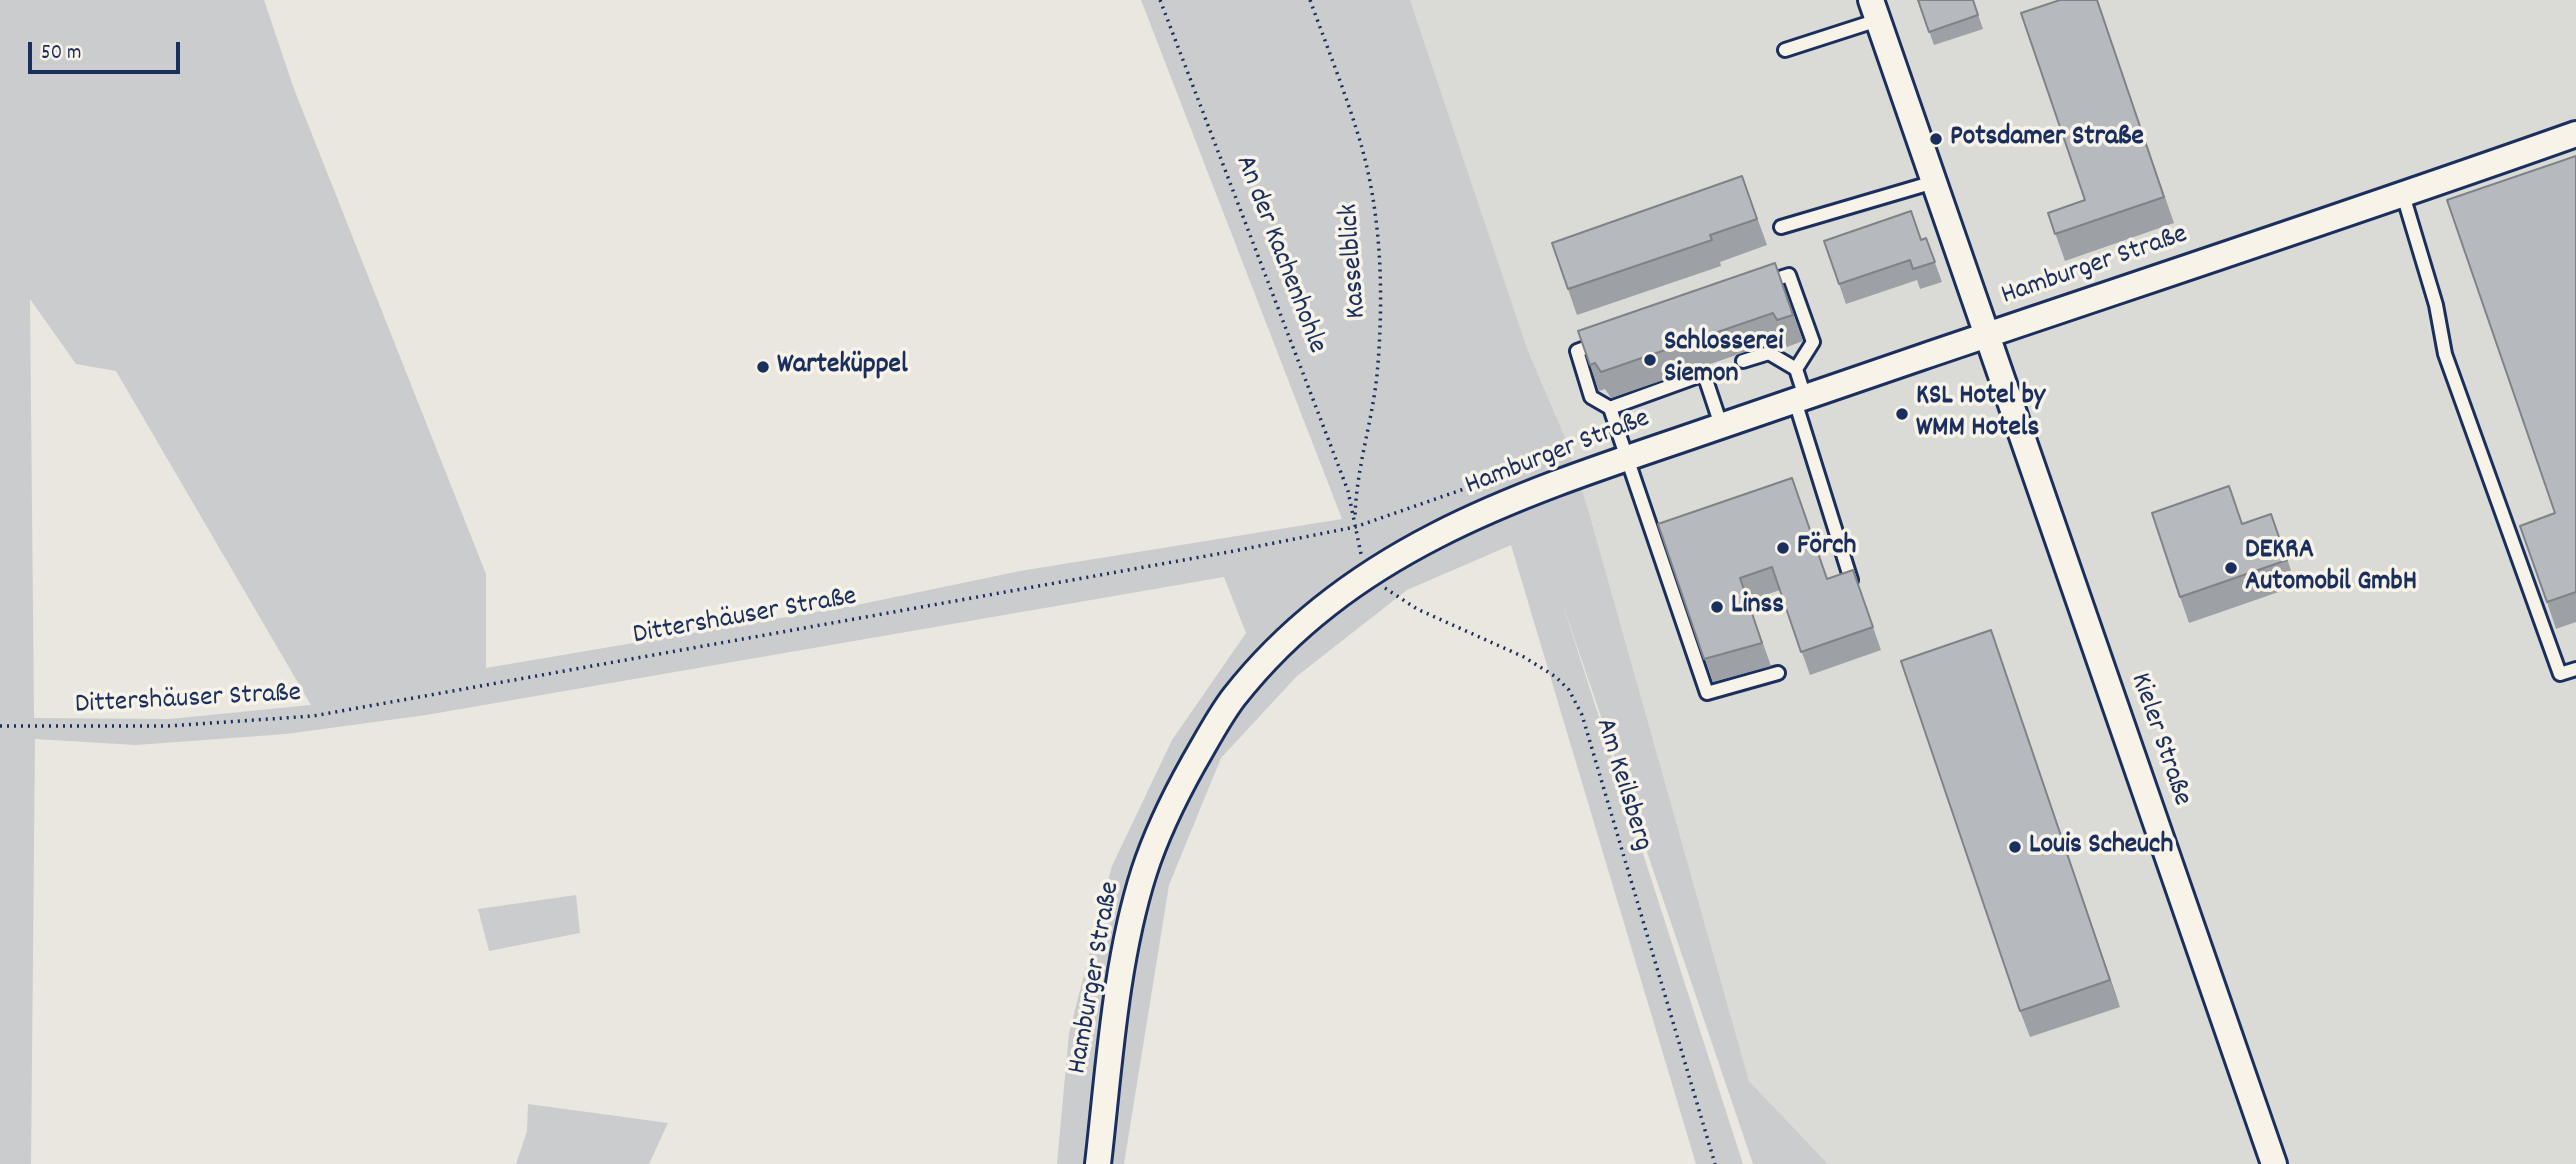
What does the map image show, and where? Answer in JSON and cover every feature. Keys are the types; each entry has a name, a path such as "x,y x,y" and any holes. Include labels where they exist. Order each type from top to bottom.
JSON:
{"street":[{"path":"1875,10 1987,335"},
{"name":"Hamburger Straße","path":"1098,1164 1116,1003 1124,960 1144,873 1161,827 1201,749 1232,700 1259,668 1307,621 1370,572 1437,533 1588,471 2576,134"},
{"name":"Kieler Straße","path":"1987,335 2274,1164"}],"lane":[{"path":"1785,50 1875,10"},
{"path":"1781,227 1934,182"},
{"path":"2403,195 2437,305 2445,354 2560,674 2576,668"},
{"path":"1751,287 1789,275 1813,341 1796,369 1800,399 1851,580"},
{"path":"1612,338 1577,351 1591,397 1610,408 1626,458 1658,530 1707,693 1778,673"},
{"path":"1743,362 1769,353 1796,369"},
{"path":"1610,408 1704,374 1721,425"}],"path":[{"name":"An der Kachenhohle","path":"1160,0 1348,491 1354,527"},
{"name":"Kasselblick","path":"1310,0 1360,142 1377,233 1380,328 1377,375 1371,419 1355,491 1354,527"},
{"name":"Dittershäuser Straße","path":"0,726 168,726 313,716 1234,551 1354,527 1487,481"},
{"name":"Am Keilsberg","path":"1354,527 1359,551 1370,572 1388,591 1417,609 1524,657 1556,677 1570,690 1582,715 1715,1164"}],"shaded area":[{"path":"0,0 264,0 294,89 486,574 486,668 857,605 1020,571 1342,519 1141,0 1410,0 1528,351 1564,435 1588,509 1749,1081 1828,1164 1753,1164 1561,599 1743,1164 1696,1164 1511,545 1407,590 1297,676 1221,758 1169,885 1124,1164 1057,1164 1069,1033 1112,866 1172,740 1246,633 1224,577 426,715 286,734 136,745 35,739 31,1164 0,1164","holes":["30,299 76,364 116,371 311,705 169,719 34,718"]},
{"path":"1410,0 2576,0 2576,1164 1828,1164 1749,1081 1588,509 1564,435 1528,351"},
{"path":"576,895 580,933 489,951 478,909"},
{"path":"528,1104 668,1123 649,1164 516,1164 527,1131"}],"building":[{"path":"1918,0 1973,0 1978,15 1929,32"},
{"path":"2060,0 2097,0 2164,197 2055,234 2048,213 2085,200 2021,13"},
{"path":"2576,156 2576,592 2547,602 2520,526 2555,513 2447,200"},
{"path":"1742,176 1757,219 1710,235 1712,240 1568,289 1552,243"},
{"path":"1911,211 1921,240 1926,238 1935,262 1913,269 1910,260 1839,284 1824,241"},
{"path":"1775,263 1793,315 1777,320 1773,313 1601,372 1595,363 1590,365 1578,331"},
{"path":"1792,478 1827,579 1853,570 1873,627 1801,652 1772,567 1740,578 1762,643 1704,659 1658,524"},
{"name":"DEKRA Automobil GmbH","path":"2229,486 2242,524 2271,514 2287,560 2180,597 2152,513"},
{"name":"Louis Scheuch","path":"1991,630 2110,980 2020,1011 1901,661"}],"place":[{"name":"Potsdamer Straße","path":"1936,139"},
{"name":"Schlosserei Siemon","path":"1650,360"},
{"name":"Warteküppel","path":"763,367"},
{"name":"KSL Hotel by WMM Hotels","path":"1902,414"},
{"name":"Förch","path":"1783,548"},
{"name":"DEKRA Automobil GmbH","path":"2231,568"},
{"name":"Linss","path":"1717,607"},
{"name":"Louis Scheuch","path":"2015,847"}]}
